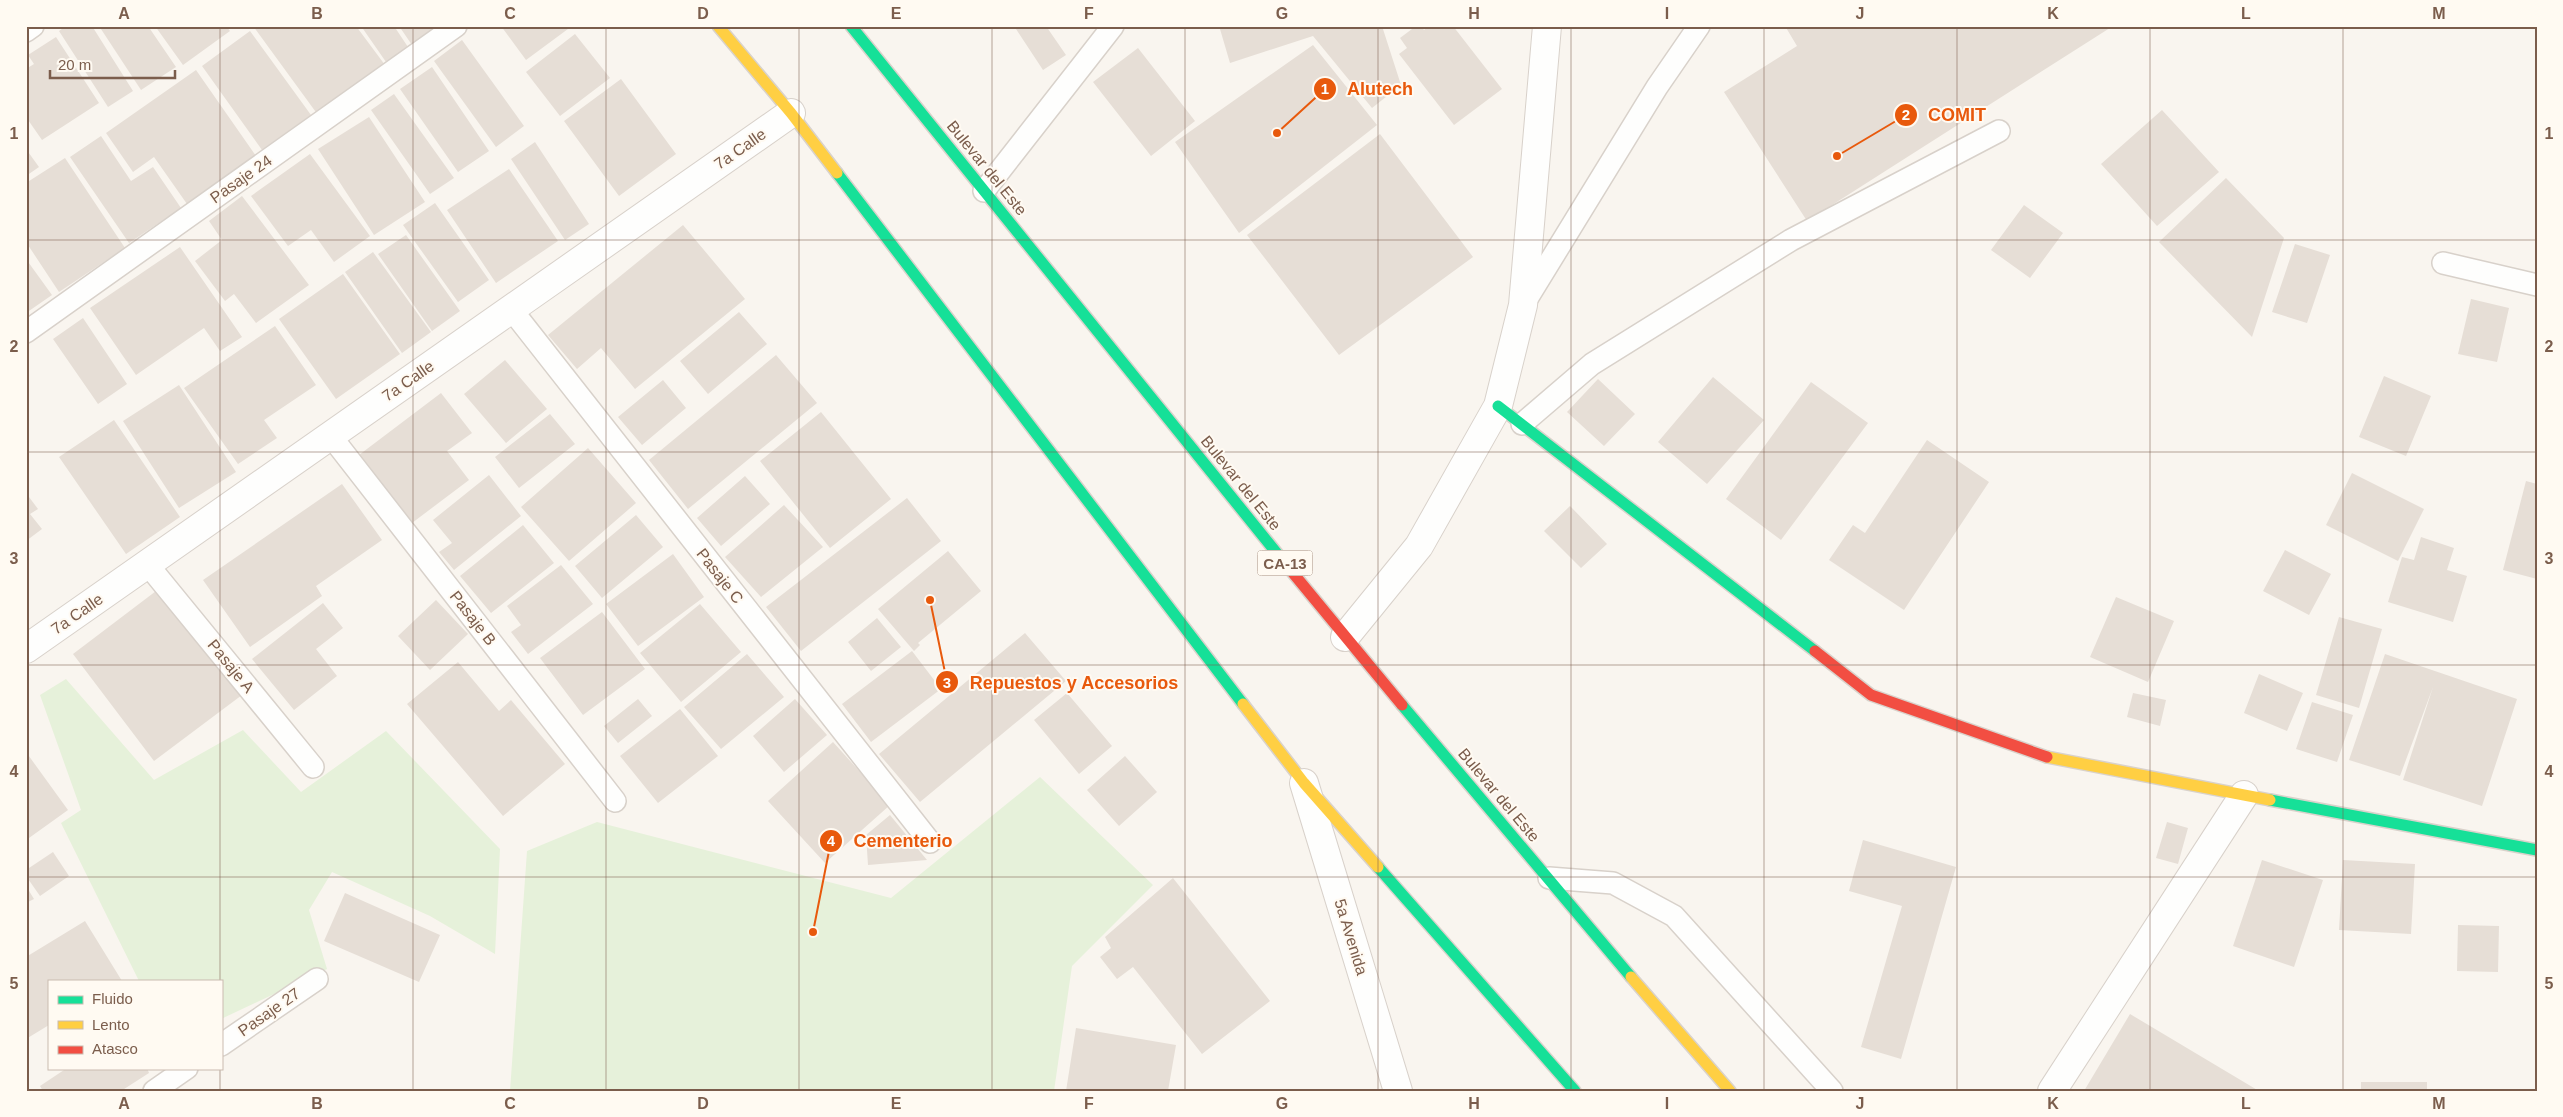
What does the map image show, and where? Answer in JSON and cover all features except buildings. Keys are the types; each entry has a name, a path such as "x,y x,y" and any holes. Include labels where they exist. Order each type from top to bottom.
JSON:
{"main road":[{"path":"718,26 791,113 1304,783 1575,1091"},
{"name":"Bulevar del Este","path":"852,26 1345,637 1687,1044 1730,1091"},
{"path":"1498,406 1871,695 2056,760 2537,850"}],"street":[{"path":"1345,637 1419,546 1498,406 1523,305 1547,26"},
{"name":"7a Calle","path":"26,649 791,113"},
{"name":"5a Avenida","path":"1304,783 1398,1091"},
{"path":"2052,1091 2244,795"}],"lane":[{"path":"26,31 33,26"},
{"name":"Pasaje 24","path":"26,332 456,26"},
{"path":"984,191 1113,26"},
{"path":"1523,305 1657,87 1700,26"},
{"path":"1522,424 1592,364 1782,245 1999,131"},
{"path":"2443,263 2537,285"},
{"name":"Pasaje C","path":"511,309 930,842"},
{"name":"Pasaje B","path":"330,435 615,801"},
{"name":"Pasaje A","path":"148,565 313,767"},
{"path":"1549,878 1613,883 1674,916 1832,1091"},
{"name":"Pasaje 27","path":"222,1044 317,979"},
{"path":"154,1091 184,1070"}],"green space":[{"path":"66,679 154,780 243,730 301,792 386,731 500,849 495,954 430,916 332,872 309,910 327,969 222,1019 222,980 139,980 61,823 81,810 40,695"},
{"path":"1040,777 1153,885 1072,966 1054,1091 510,1091 527,851 597,822 891,898"}],"traffic: fast":[{"path":"851,26 1288,567"},
{"path":"837,173 1243,704"},
{"path":"1498,406 1815,651"},
{"path":"1402,705 1631,977"},
{"path":"2270,800 2537,850"},
{"path":"1378,867 1575,1091"}],"traffic: slow":[{"path":"718,26 791,113 837,173"},
{"path":"1243,704 1304,783 1378,867"},
{"path":"2047,757 2270,800"},
{"path":"1631,977 1730,1091"}],"traffic: jam":[{"path":"1288,567 1402,705"},
{"path":"1815,651 1871,695 2047,757"}],"place":[{"name":"Alutech","path":"1277,133"},
{"name":"COMIT","path":"1837,156"},
{"name":"Repuestos y Accesorios","path":"930,600"},
{"name":"Cementerio","path":"813,932"}]}
